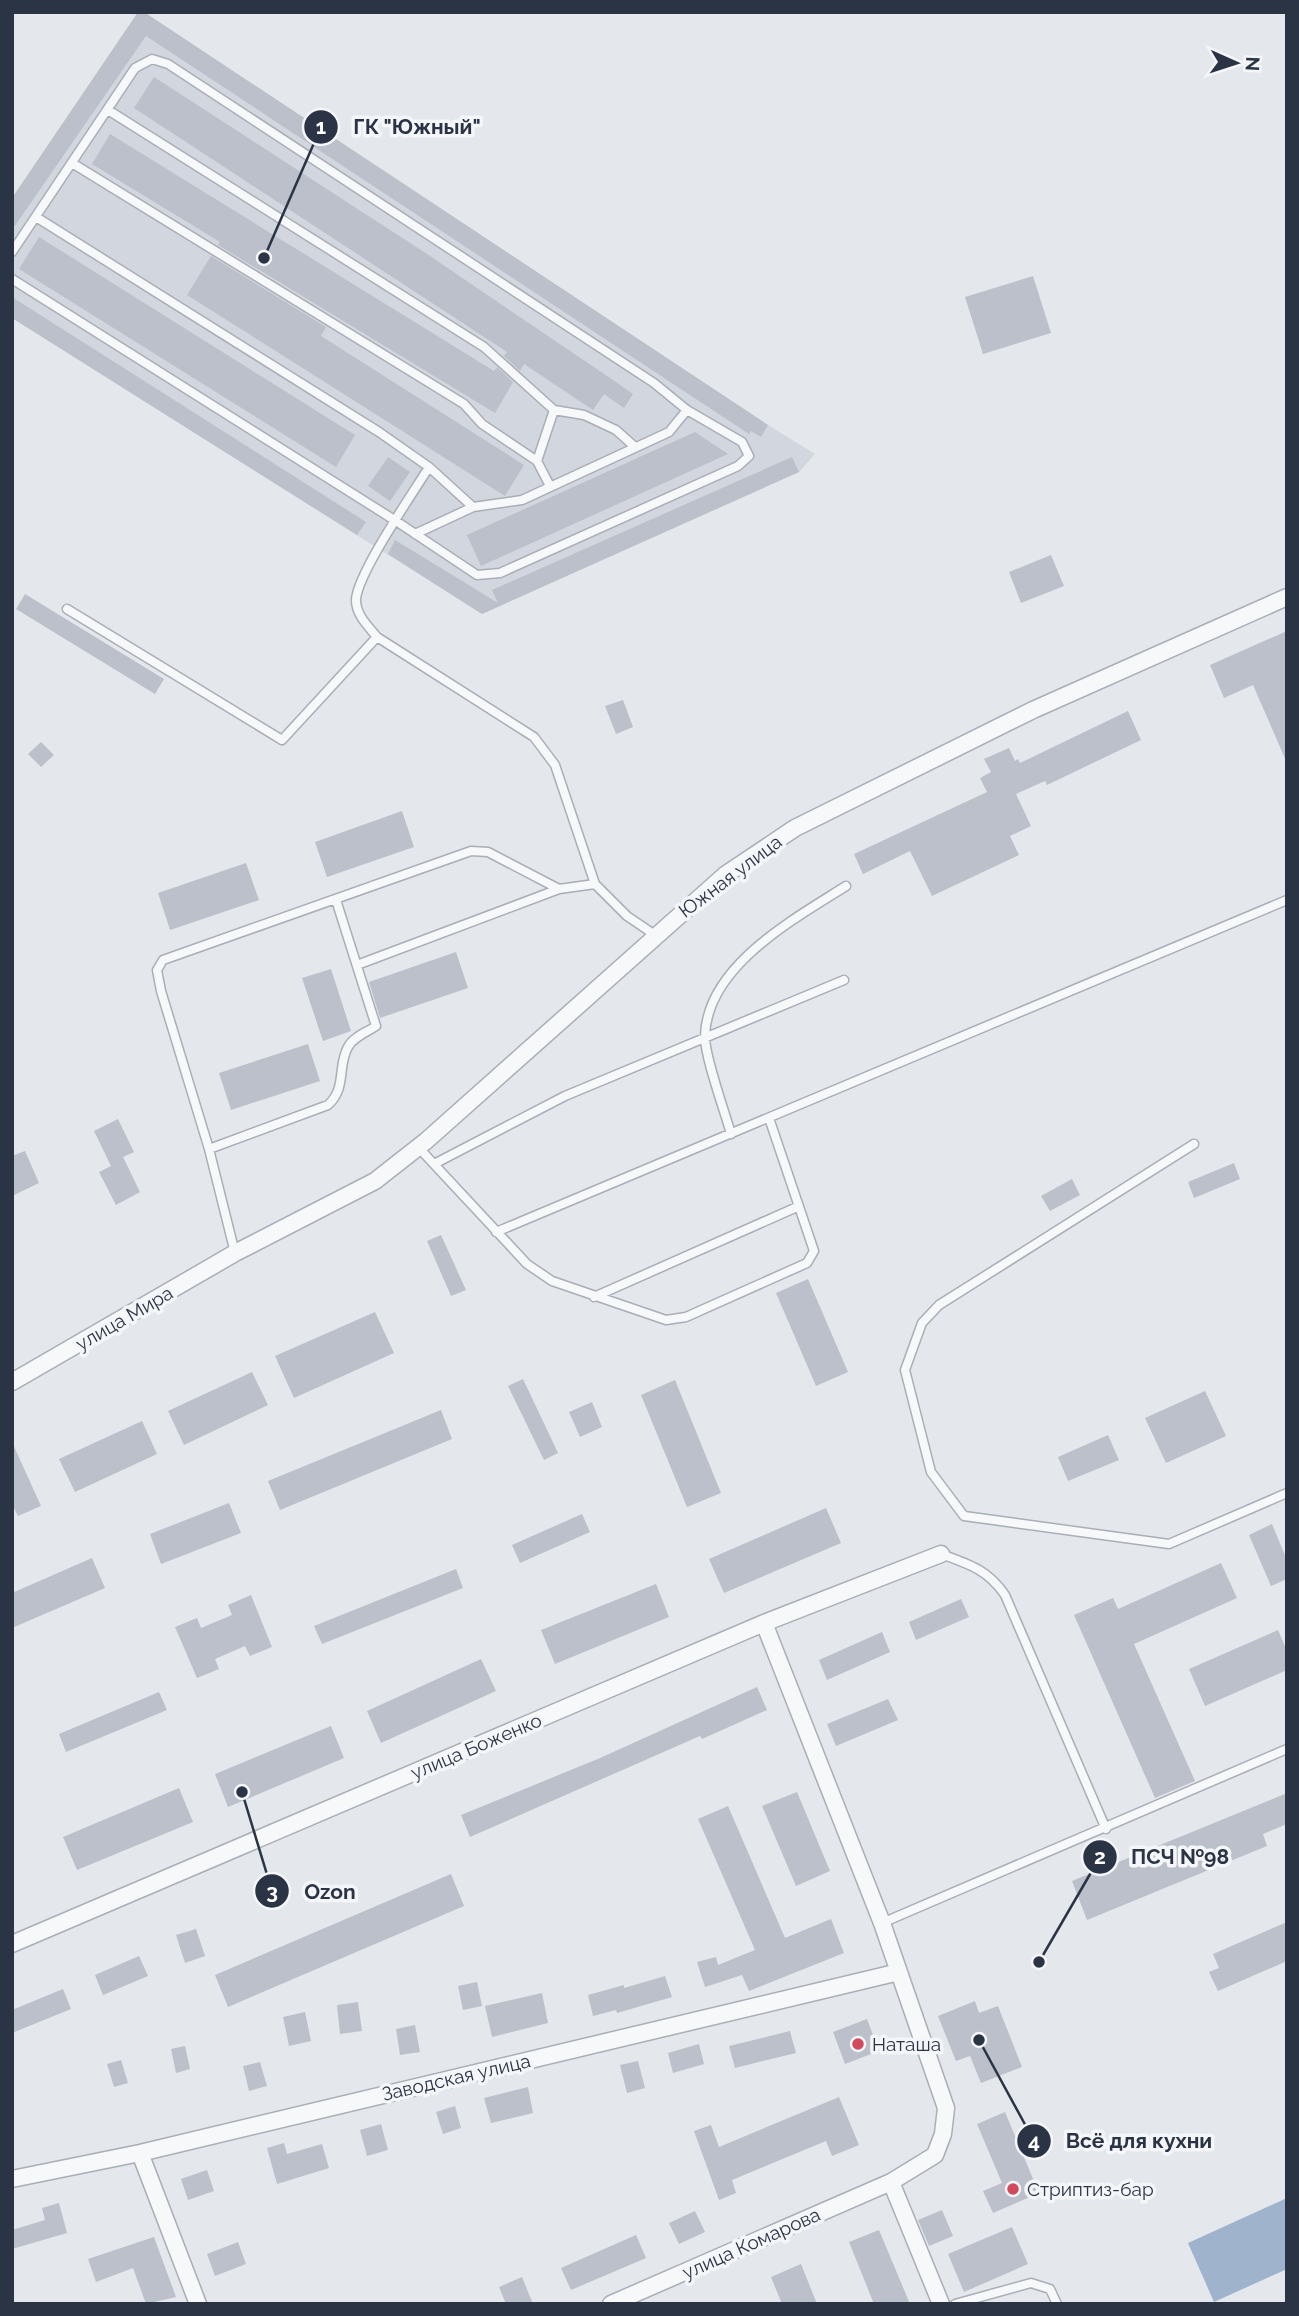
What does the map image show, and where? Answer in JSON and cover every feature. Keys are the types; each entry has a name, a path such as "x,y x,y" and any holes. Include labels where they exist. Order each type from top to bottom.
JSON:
{"street":[{"name":"Южная улица","path":"235,1253 374,1181 418,1147 725,875 795,828 1033,710 1287,597"},
{"name":"улица Мира","path":"12,1382 235,1253"},
{"name":"улица Боженко","path":"12,1944 764,1623 941,1555"},
{"path":"764,1623 899,1972"},
{"name":"Заводская улица","path":"12,2179 140,2153 899,1972"},
{"name":"улица Комарова","path":"611,2304 891,2182 935,2155 943,2134 946,2108 899,1972"},
{"path":"140,2153 198,2304"},
{"path":"891,2182 941,2304"}],"lane":[{"path":"12,252 135,68 152,60 168,64 654,383 687,410 742,442 749,456 738,466 500,573 477,576 397,521 12,279"},
{"path":"108,110 484,347 554,410 584,415 606,425 635,447"},
{"path":"72,163 464,404 482,424 537,461 550,485"},
{"path":"36,217 379,432 429,467 474,508"},
{"path":"537,461 554,410"},
{"path":"415,534 474,508 522,500 669,432 687,410"},
{"path":"429,467 367,571 356,599 361,617 377,637 534,737 555,765 595,884 627,916 655,935"},
{"path":"67,609 282,740 377,637"},
{"path":"235,1253 209,1149 157,970 163,960 336,900 444,858 471,851 488,852 559,889"},
{"path":"357,965 559,889 595,884"},
{"path":"731,1134 705,1038 710,1005 731,974 774,932 846,886"},
{"path":"209,1149 328,1105 336,1097 342,1080 346,1048 354,1039 376,1026 336,900"},
{"path":"496,1232 1287,900"},
{"path":"434,1164 565,1096 844,980"},
{"path":"418,1147 527,1264 552,1281 666,1320 685,1317 807,1263 814,1251 769,1118"},
{"path":"1194,1144 939,1305 922,1323 905,1370 931,1472 964,1516 1169,1544 1287,1493"},
{"path":"594,1297 797,1207"},
{"path":"941,1555 976,1566 994,1579 1005,1595 1106,1829"},
{"path":"882,1923 1287,1749"},
{"path":"955,2304 1031,2283 1050,2288 1057,2304"}],"shaded area":[{"path":"144,12 815,454 799,472 482,614 12,318 12,198"}],"water":[{"path":"1287,2198 1287,2269 1214,2302 1188,2243"}],"building":[{"path":"138,12 144,12 768,425 761,437 751,431 749,434 146,36 12,230 12,198"},
{"path":"154,77 424,252 633,394 624,408 604,394 593,410 524,364 520,371 504,356 507,352 134,108"},
{"path":"110,134 494,371 497,367 513,382 495,413 218,245 220,242 92,164"},
{"path":"39,237 355,435 336,467 19,269"},
{"path":"211,256 326,327 321,336 524,465 505,496 187,295"},
{"path":"1033,276 1051,333 983,354 965,297"},
{"path":"12,297 366,522 357,535 12,318"},
{"path":"695,432 728,454 481,566 467,535"},
{"path":"388,457 410,472 390,501 368,486"},
{"path":"792,457 799,472 482,614 388,554 395,540 498,603 492,590"},
{"path":"1051,555 1064,586 1021,603 1009,572"},
{"path":"25,594 164,679 155,694 16,609"},
{"path":"1287,631 1287,763 1253,685 1224,698 1210,665"},
{"path":"623,700 633,727 616,734 605,706"},
{"path":"1128,711 1141,740 1047,785 1045,781 1016,794 1031,826 1010,836 1019,855 932,896 910,851 863,874 854,854 987,792 980,778 991,772 984,759 1009,748 1015,761 1018,759 1020,763"},
{"path":"41,742 54,755 41,767 28,754"},
{"path":"402,811 414,847 327,877 315,842"},
{"path":"246,863 259,900 170,930 158,893"},
{"path":"456,952 468,988 380,1018 369,982"},
{"path":"331,969 351,1031 323,1041 302,978"},
{"path":"308,1044 320,1081 231,1110 219,1073"},
{"path":"118,1119 134,1152 123,1157 140,1192 116,1205 99,1172 111,1166 94,1131"},
{"path":"25,1151 39,1183 12,1196 12,1156"},
{"path":"1234,1163 1240,1179 1194,1198 1188,1182"},
{"path":"1072,1179 1080,1195 1050,1211 1041,1196"},
{"path":"441,1235 466,1290 451,1296 427,1241"},
{"path":"808,1279 848,1372 816,1386 776,1293"},
{"path":"375,1312 394,1353 294,1398 275,1356"},
{"path":"252,1372 268,1405 184,1445 168,1411"},
{"path":"523,1379 558,1453 544,1460 508,1386"},
{"path":"675,1380 721,1493 687,1507 641,1395"},
{"path":"1205,1391 1226,1436 1166,1463 1145,1418"},
{"path":"592,1402 602,1427 580,1437 569,1412"},
{"path":"441,1410 452,1439 280,1510 268,1481"},
{"path":"142,1421 157,1454 75,1492 59,1459"},
{"path":"1108,1435 1119,1460 1068,1481 1058,1457"},
{"path":"12,1442 41,1506 18,1516 12,1504"},
{"path":"229,1503 241,1533 161,1564 150,1534"},
{"path":"826,1508 841,1543 724,1593 709,1559"},
{"path":"582,1514 590,1532 520,1563 512,1545"},
{"path":"1272,1524 1287,1560 1287,1579 1271,1586 1249,1535"},
{"path":"92,1558 105,1588 12,1628 12,1593"},
{"path":"1221,1563 1237,1598 1134,1644 1195,1781 1155,1798 1074,1615 1113,1598 1118,1609"},
{"path":"456,1569 463,1588 322,1644 314,1626"},
{"path":"656,1584 669,1617 555,1664 541,1630"},
{"path":"251,1595 272,1647 250,1656 245,1646 215,1659 219,1669 197,1678 175,1627 197,1618 201,1628 232,1615 228,1605"},
{"path":"961,1599 969,1617 916,1640 909,1622"},
{"path":"1278,1630 1287,1651 1287,1670 1205,1706 1189,1669"},
{"path":"882,1632 890,1652 827,1680 819,1660"},
{"path":"481,1659 496,1691 381,1743 367,1711"},
{"path":"757,1687 767,1710 702,1739 700,1736 470,1837 461,1815 600,1758"},
{"path":"159,1692 167,1710 66,1752 59,1734"},
{"path":"888,1699 898,1720 836,1746 827,1724"},
{"path":"331,1726 344,1758 228,1807 215,1774"},
{"path":"179,1788 193,1822 77,1870 63,1837"},
{"path":"797,1792 830,1871 796,1886 762,1806"},
{"path":"1287,1793 1287,1824 1263,1834 1267,1846 1087,1920 1072,1881"},
{"path":"728,1806 785,1938 831,1919 844,1953 749,1991 742,1975 705,1987 697,1962 716,1957 718,1965 755,1950 698,1819"},
{"path":"451,1874 464,1906 228,2007 215,1975"},
{"path":"1287,1922 1287,1961 1218,1991 1209,1972 1219,1968 1213,1954"},
{"path":"196,1929 205,1956 185,1963 176,1935"},
{"path":"139,1956 148,1976 103,1995 95,1975"},
{"path":"665,1976 672,1997 617,2013 616,2010 593,2016 588,1995"},
{"path":"477,1982 482,2006 463,2010 458,1986"},
{"path":"63,1989 71,2009 12,2033 12,2010"},
{"path":"542,1993 548,2023 492,2037 485,2006"},
{"path":"975,2001 979,2013 998,2006 1022,2067 981,2083 970,2056 956,2061 938,2016"},
{"path":"358,2002 362,2031 340,2034 337,2005"},
{"path":"305,2012 311,2041 289,2046 283,2017"},
{"path":"867,2019 879,2051 845,2064 833,2032"},
{"path":"415,2025 420,2052 400,2055 396,2029"},
{"path":"790,2031 796,2053 735,2068 729,2046"},
{"path":"699,2044 704,2064 673,2073 668,2053"},
{"path":"185,2046 190,2069 176,2073 171,2049"},
{"path":"121,2060 128,2083 114,2087 107,2064"},
{"path":"638,2061 645,2088 627,2093 620,2065"},
{"path":"260,2062 267,2086 249,2091 243,2066"},
{"path":"528,2087 533,2113 491,2123 484,2098"},
{"path":"839,2097 859,2145 832,2156 826,2141 732,2180 736,2193 719,2200 694,2131 711,2125 719,2147"},
{"path":"455,2106 461,2128 443,2134 436,2112"},
{"path":"1005,2112 1039,2193 993,2213 983,2191 1002,2183 977,2124"},
{"path":"381,2124 388,2150 367,2156 360,2130"},
{"path":"284,2143 287,2154 322,2144 329,2168 277,2184 267,2148"},
{"path":"207,2170 214,2191 188,2200 181,2179"},
{"path":"59,2203 67,2233 12,2249 12,2230 45,2220 42,2208"},
{"path":"942,2210 953,2236 929,2246 918,2220"},
{"path":"695,2211 705,2232 679,2244 669,2223"},
{"path":"1012,2227 1028,2264 964,2292 948,2254"},
{"path":"879,2230 910,2304 874,2304 849,2242"},
{"path":"636,2235 646,2258 571,2290 561,2268"},
{"path":"154,2237 176,2297 146,2304 133,2268 96,2282 88,2259"},
{"path":"238,2242 246,2264 215,2276 207,2254"},
{"path":"801,2264 817,2304 782,2304 771,2277"},
{"path":"522,2277 533,2304 506,2304 499,2287"}],"place":[{"name":"ГК \"Южный\"","path":"264,258"},
{"name":"Ozon","path":"242,1792"},
{"name":"ПСЧ №98","path":"1039,1962"},
{"name":"Всё для кухни","path":"979,2040"},
{"name":"Наташа","path":"858,2044"},
{"name":"Стриптиз-бар","path":"1013,2189"}]}
